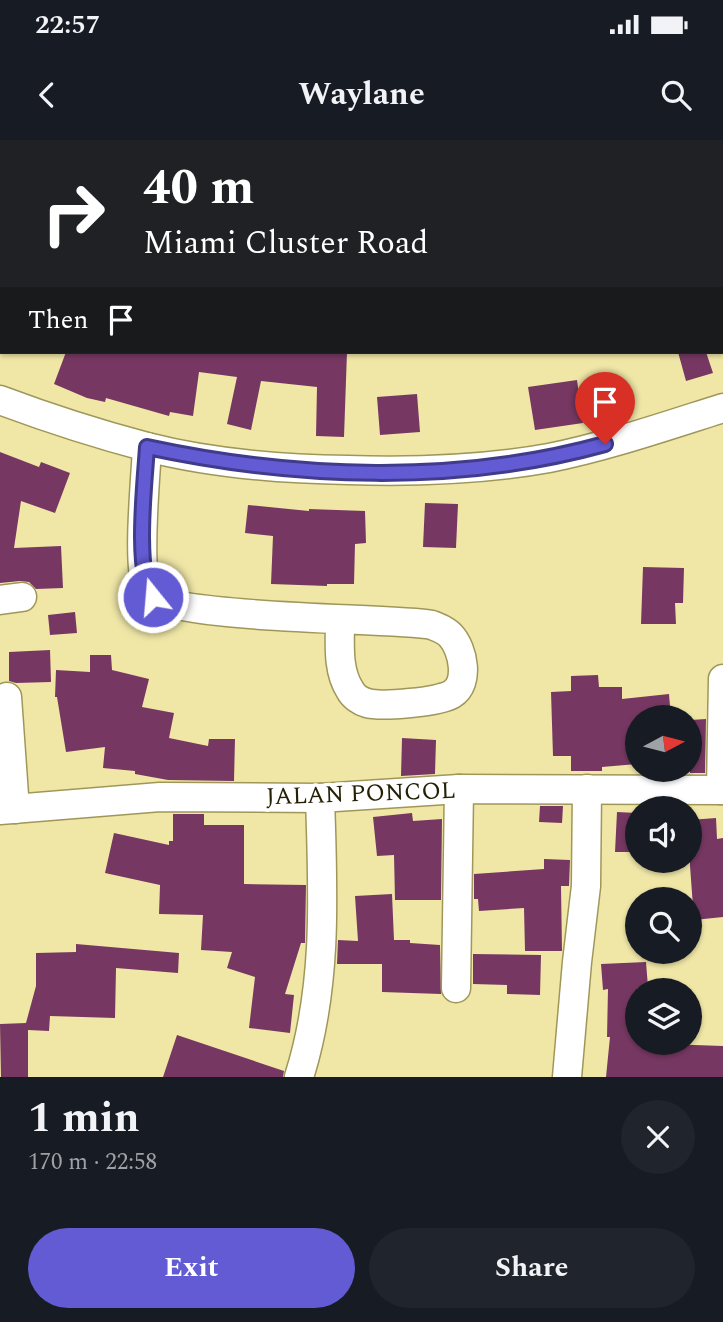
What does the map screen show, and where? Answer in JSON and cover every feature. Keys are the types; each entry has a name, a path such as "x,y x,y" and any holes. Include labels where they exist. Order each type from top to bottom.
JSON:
{"street":[{"path":"0,400 147,447 194,457 279,468 403,472 483,467 550,457 584,450 723,408"},
{"path":"147,447 143,567 147,590 153,597 198,607 341,621 408,621 432,625 445,630 458,647 461,657 460,686 446,698 433,700 368,704 358,699 350,691 343,669 340,654 341,621"},
{"path":"722,790 723,679"},
{"path":"7,697 8,809"},
{"path":"456,988 458,789"},
{"name":"JALAN PONCOL","path":"8,809 160,797 320,797 458,789 722,790"},
{"path":"568,1077 576,962 586,886 587,789"},
{"path":"299,1077 307,1052 319,979 323,886 320,797"}],"building":[{"path":"65,354 347,354 344,437 316,436 317,387 261,381 251,430 227,424 237,377 199,372 193,416 170,412 169,416 106,398 105,402 87,398 54,384"},
{"path":"679,354 707,354 713,373 686,381"},
{"path":"577,380 583,423 535,430 528,387"},
{"path":"417,394 420,432 380,435 377,397"},
{"path":"0,452 39,467 41,462 70,473 55,513 21,501 14,548 61,546 63,588 36,589 29,582 20,581 0,583"},
{"path":"425,503 458,504 456,548 423,547"},
{"path":"248,505 309,511 365,511 366,543 355,544 354,584 271,584 273,536 245,533"},
{"path":"643,567 684,568 683,603 675,603 676,624 641,624"},
{"path":"75,612 77,633 50,635 48,615"},
{"path":"50,650 51,682 9,681 9,652"},
{"path":"90,655 111,655 112,670 149,679 142,707 174,713 169,738 208,746 209,739 235,739 234,781 168,780 135,774 135,771 103,768 105,747 66,752 55,697 56,670 90,672"},
{"path":"598,675 599,687 622,687 622,699 669,694 670,705 625,705 625,765 602,767 602,771 571,771 571,756 553,756 551,692 571,691 571,676"},
{"path":"702,719 706,719 705,773 702,773"},
{"path":"402,738 436,740 435,774 401,776"},
{"path":"540,806 563,806 562,823 539,822"},
{"path":"617,812 625,812 625,852 615,852"},
{"path":"412,813 413,821 442,819 441,900 395,900 394,855 377,856 373,817"},
{"path":"173,814 204,814 204,825 244,825 244,884 306,885 305,943 301,943 285,994 294,995 290,1033 249,1028 255,977 227,968 232,952 201,950 203,915 159,914 160,885 105,873 114,833 169,845 169,841 173,841"},
{"path":"716,818 717,839 723,838 723,917 702,919 702,887 692,887 691,873 702,873 702,819"},
{"path":"544,859 570,860 569,886 561,886 562,951 525,951 524,908 479,911 478,899 474,899 474,874 544,869"},
{"path":"392,894 394,940 440,945 441,994 382,992 382,964 337,964 338,940 358,941 355,896"},
{"path":"76,944 179,953 178,973 116,968 115,1018 50,1016 49,1031 28,1030 28,1077 1,1077 0,1024 26,1023 36,986 36,953 76,952"},
{"path":"473,954 541,955 540,995 507,994 507,985 473,984"},
{"path":"601,964 646,964 647,978 625,978 625,1055 702,1055 702,1045 723,1046 723,1077 606,1077 610,1037 607,1037 608,989 603,990"},
{"path":"177,1035 284,1071 283,1077 163,1077"}],"route":[{"path":"153,597 147,590 143,567 147,447 194,457 279,468 403,472 515,463 605,444"}]}
